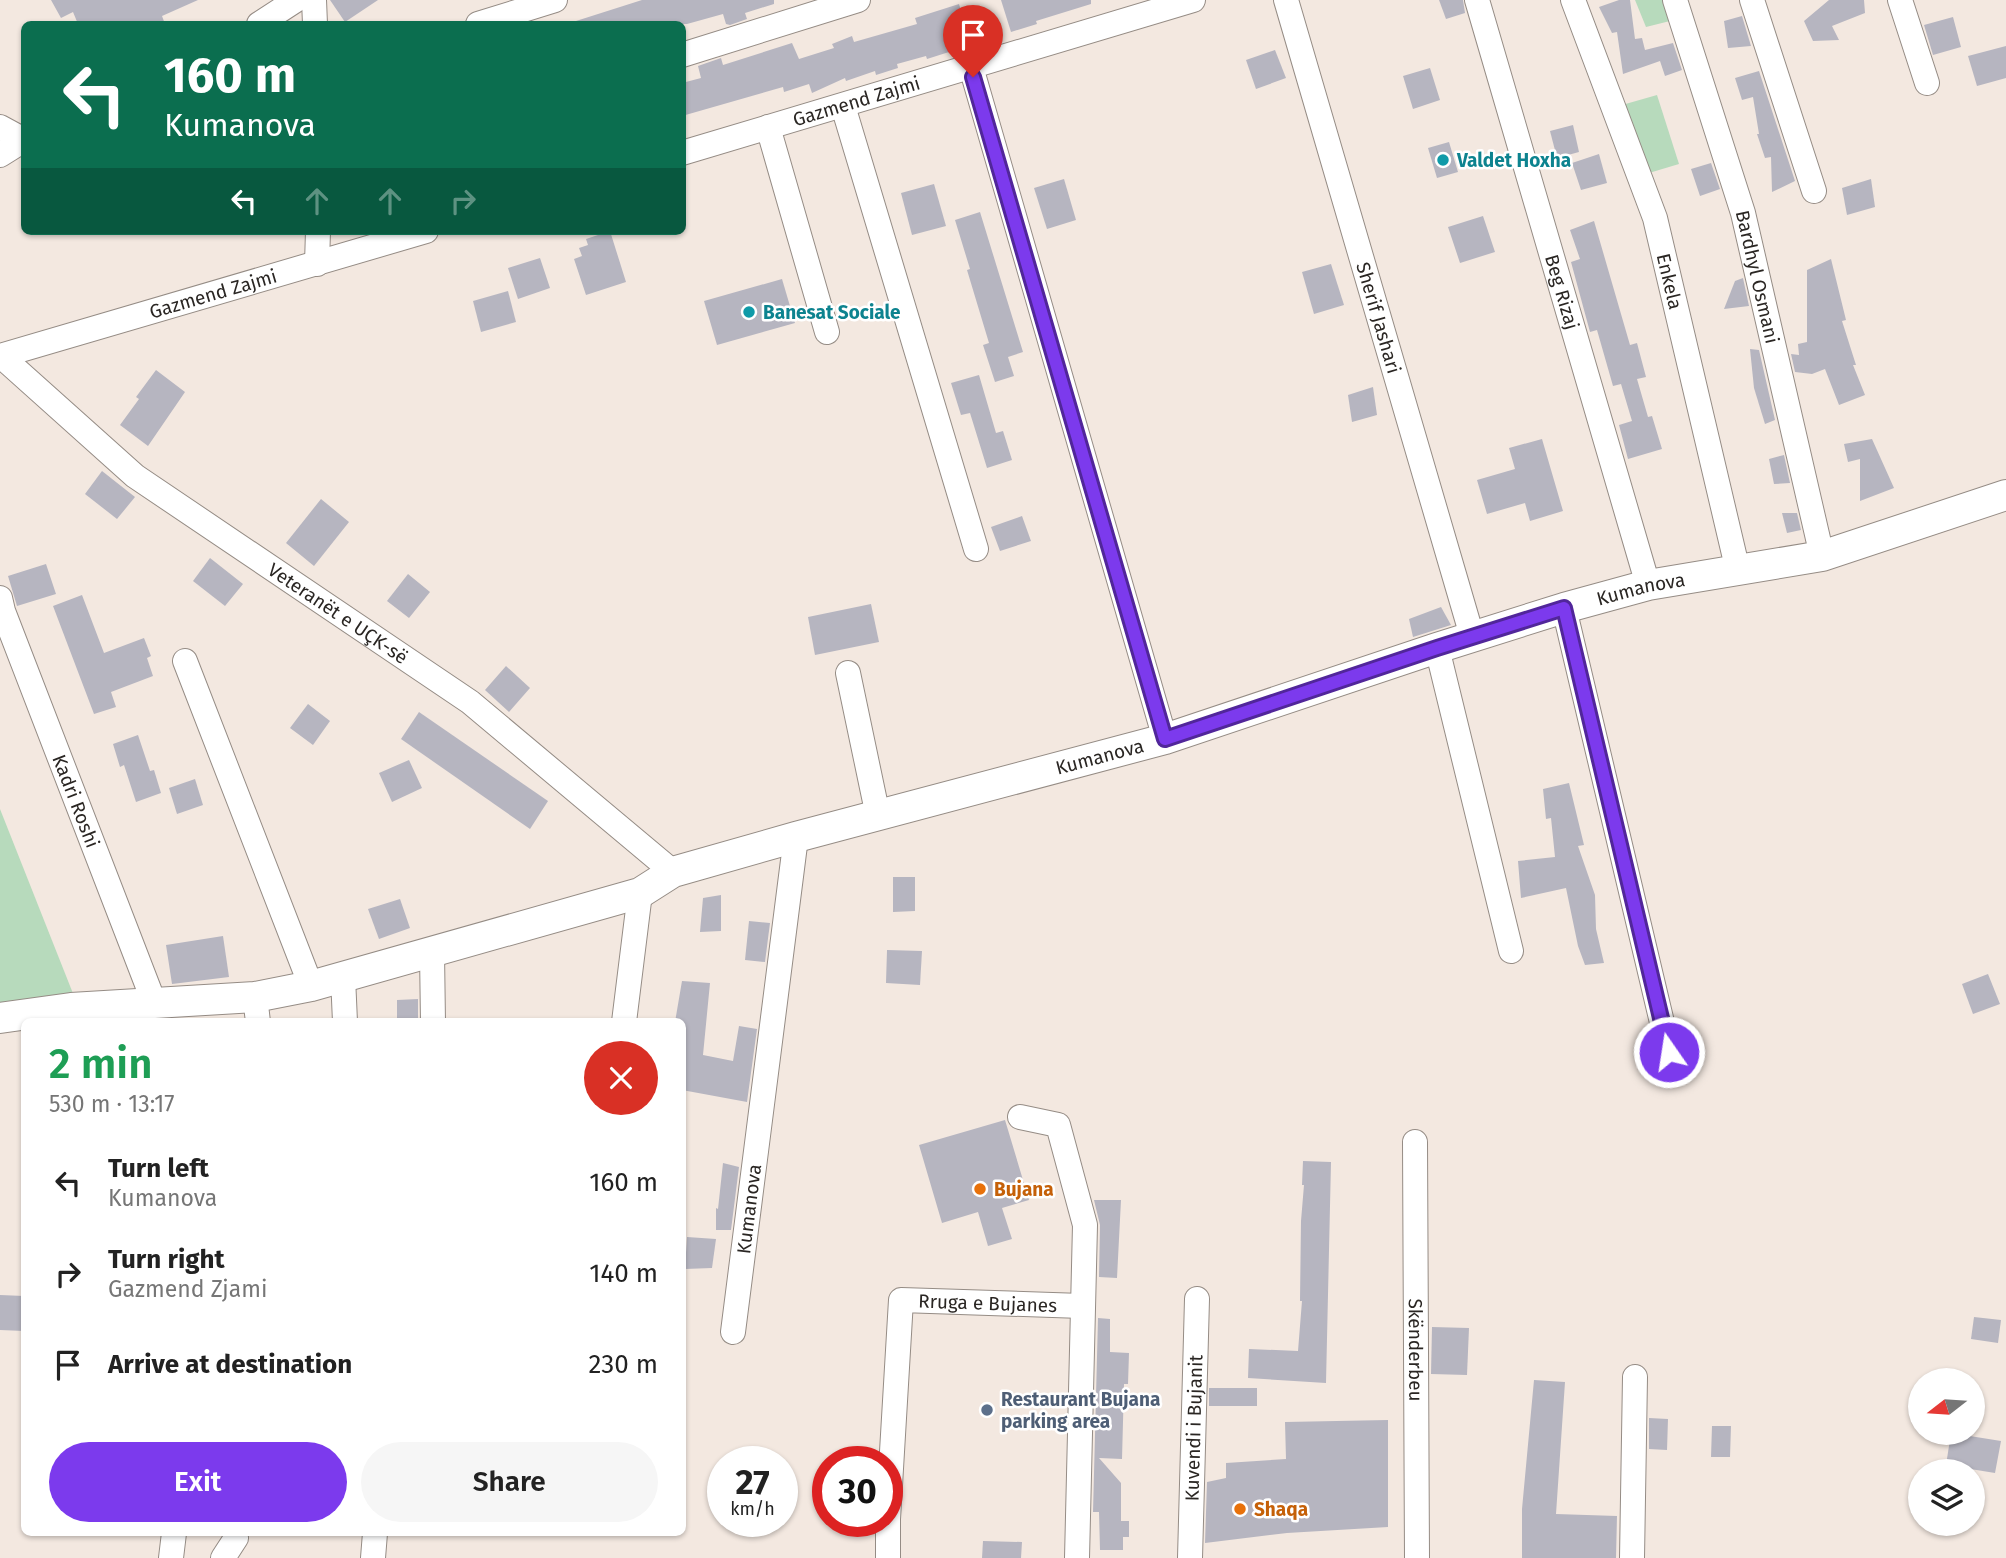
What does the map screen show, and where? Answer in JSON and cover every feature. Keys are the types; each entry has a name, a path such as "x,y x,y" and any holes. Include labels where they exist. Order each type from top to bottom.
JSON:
{"main road":[{"name":"Kumanova","path":"0,1018 71,1015 155,1005 257,1010 311,986 640,893 673,872 1165,739 1564,608 1648,585 1822,556 2006,495"}],"street":[{"path":"264,21 296,0"},
{"path":"314,0 315,21"},
{"path":"488,21 555,0"},
{"path":"686,54 858,0"},
{"name":"Gazmend Zajmi","path":"686,152 1193,0"},
{"name":"Sherif Jashari","path":"1286,0 1472,636"},
{"name":"Beg Rizaj","path":"1476,0 1648,585"},
{"name":"Enkela","path":"1573,0 1655,218 1738,571"},
{"name":"Bardhyl Osmani","path":"1675,0 1743,213 1822,556"},
{"path":"1752,0 1814,191"},
{"path":"1900,0 1927,83"},
{"path":"971,67 1165,739"},
{"path":"843,106 976,549"},
{"path":"0,127 21,138"},
{"path":"768,127 827,332"},
{"path":"0,155 21,142"},
{"path":"317,264 318,235"},
{"name":"Gazmend Zajmi","path":"0,356 413,235"},
{"name":"Veteranët e UÇK-së","path":"0,356 135,476 470,702 673,872"},
{"name":"Kadri Roshi","path":"0,598 155,1005"},
{"path":"1564,608 1669,1052"},
{"path":"1437,648 1511,951"},
{"path":"185,661 311,986"},
{"path":"848,673 878,816"},
{"name":"Kumanova","path":"733,1332 796,837"},
{"path":"624,1018 640,893"},
{"path":"432,953 433,1018"},
{"path":"343,977 345,1018"},
{"path":"1020,1117 1058,1125 1084,1225 1082,1306"},
{"name":"Skënderbeu","path":"1415,1142 1418,1558"},
{"name":"Kuvendi i Bujanit","path":"1190,1558 1196,1299"},
{"name":"Rruga e Bujanes","path":"888,1558 901,1300 1082,1306 1077,1558"},
{"path":"1632,1558 1635,1377"},
{"path":"171,1558 174,1536"},
{"path":"373,1558 375,1536"}],"green space":[{"path":"1635,0 1668,0 1674,20 1646,27"},
{"path":"1657,95 1679,164 1649,173 1622,105"},
{"path":"0,809 74,996 0,1006"}],"building":[{"path":"51,0 198,0 162,16 164,21 77,21 73,12 61,18"},
{"path":"330,0 378,0 346,21"},
{"path":"642,0 774,0 774,4 745,13 747,19 730,25 726,24 723,14 687,24 686,21 576,21"},
{"path":"1001,0 1091,0 1091,4 1036,21 1037,24 1011,32"},
{"path":"1439,0 1463,0 1465,13 1446,19"},
{"path":"1619,0 1630,0 1635,39 1642,38 1645,50 1673,43 1682,70 1665,76 1660,61 1623,74 1617,32 1612,33 1599,7"},
{"path":"1829,0 1864,0 1865,13 1832,26 1839,40 1813,41 1804,21"},
{"path":"959,4 971,45 927,59 926,56 897,64 898,68 876,75 875,71 846,81 845,78 812,93 809,84 784,92 783,87 686,115 686,82 701,78 698,66 721,58 723,65 792,43 799,59 834,48 832,44 852,36 854,42 917,24 915,18"},
{"path":"1742,16 1751,46 1728,48 1724,21"},
{"path":"1953,17 1961,47 1933,55 1924,25"},
{"path":"2006,46 2006,78 1977,86 1968,56"},
{"path":"1275,50 1286,78 1256,89 1246,60"},
{"path":"1430,68 1440,100 1413,109 1403,76"},
{"path":"1759,71 1795,181 1772,192 1771,157 1765,158 1757,134 1753,97 1742,100 1735,78"},
{"path":"1573,125 1579,152 1557,158 1550,131"},
{"name":"Valdet Hoxha","path":"1449,142 1458,172 1437,178 1428,148"},
{"path":"1599,154 1607,183 1581,190 1572,163"},
{"path":"1711,163 1720,189 1700,196 1691,169"},
{"path":"1064,179 1076,220 1047,229 1034,188"},
{"path":"1871,179 1875,207 1847,215 1842,188"},
{"path":"934,184 946,226 912,235 901,193"},
{"path":"980,212 1023,352 1008,357 1014,376 995,382 983,345 989,343 955,220"},
{"path":"1483,216 1495,252 1460,263 1448,227"},
{"path":"1594,221 1630,345 1637,343 1646,377 1637,379 1648,417 1652,416 1662,449 1628,459 1619,425 1632,421 1621,384 1613,386 1597,330 1590,332 1571,262 1580,259 1570,230"},
{"path":"611,235 626,282 586,295 574,259 582,256 579,248 588,245 586,239"},
{"path":"540,258 550,288 518,299 508,268"},
{"path":"1831,259 1846,320 1842,321 1856,365 1853,365 1865,395 1839,405 1825,369 1812,374 1795,372 1791,354 1799,355 1798,344 1807,342 1807,270"},
{"path":"1331,264 1344,305 1314,314 1302,272"},
{"path":"1743,278 1749,306 1724,309 1735,281"},
{"name":"Banesat Sociale","path":"782,279 795,323 717,345 704,301"},
{"path":"508,291 516,322 481,332 473,301"},
{"path":"1750,349 1759,350 1775,420 1765,424 1754,388"},
{"path":"156,370 185,392 148,446 120,425"},
{"path":"979,375 996,433 1003,431 1012,460 987,468 970,413 961,415 951,383"},
{"path":"1373,387 1377,415 1352,422 1348,395"},
{"path":"1542,439 1563,511 1530,521 1525,503 1487,514 1477,480 1515,469 1509,448"},
{"path":"1872,439 1894,488 1860,501 1860,459 1848,462 1844,444"},
{"path":"1784,455 1790,483 1774,484 1769,459"},
{"path":"102,471 135,497 117,519 85,494"},
{"path":"321,499 349,522 314,566 286,543"},
{"path":"1782,513 1797,513 1801,530 1787,533"},
{"path":"1022,516 1031,541 1000,551 991,527"},
{"path":"210,558 243,584 225,606 193,581"},
{"path":"46,564 56,594 17,606 8,576"},
{"path":"408,574 430,592 409,618 387,601"},
{"path":"82,595 104,653 144,638 151,656 147,658 153,676 111,692 116,707 94,714 53,606"},
{"path":"871,604 879,642 815,655 808,617"},
{"path":"1441,607 1451,625 1413,637 1409,619"},
{"path":"506,666 530,688 509,712 485,690"},
{"path":"308,704 330,721 313,745 290,728"},
{"path":"419,712 548,801 530,829 401,739"},
{"path":"138,735 150,771 154,770 161,793 136,802 124,765 120,767 113,744"},
{"path":"409,760 422,788 392,802 379,773"},
{"path":"195,779 203,805 177,814 169,788"},
{"path":"1569,783 1584,845 1578,846 1595,895 1596,929 1604,963 1585,965 1578,946 1566,888 1521,898 1518,861 1555,857 1551,818 1546,819 1543,789"},
{"path":"893,877 915,877 915,911 893,912"},
{"path":"721,895 721,931 700,932 703,898"},
{"path":"400,899 410,928 379,939 368,909"},
{"path":"749,921 770,923 765,962 745,960"},
{"path":"223,936 229,977 172,984 166,945"},
{"path":"887,950 922,951 920,985 886,983"},
{"path":"1988,974 2000,1004 1973,1014 1962,984"},
{"path":"682,981 710,983 703,1055 733,1061 739,1026 757,1029 747,1102 686,1091 686,1018 676,1018"},
{"path":"418,999 418,1018 397,1018 397,1000"},
{"path":"1005,1120 1029,1200 1002,1208 1012,1239 988,1246 978,1212 942,1223 919,1145"},
{"path":"1303,1161 1331,1162 1326,1383 1248,1378 1249,1349 1298,1351 1302,1301"},
{"path":"723,1163 739,1167 731,1230 716,1230 716,1208 718,1209"},
{"path":"1094,1200 1121,1200 1117,1278 1099,1277 1100,1225"},
{"path":"687,1237 716,1239 712,1268 686,1269"},
{"path":"0,1295 21,1296 21,1331 0,1330"},
{"path":"1974,1317 2001,1320 1998,1343 1971,1339"},
{"path":"1098,1318 1110,1319 1110,1352 1129,1353 1128,1384 1124,1384 1122,1459 1099,1458 1121,1483 1121,1521 1129,1521 1129,1537 1123,1537 1123,1550 1100,1550 1099,1512 1093,1512"},
{"path":"1432,1327 1469,1328 1467,1375 1431,1374"},
{"path":"1534,1380 1565,1382 1556,1514 1617,1516 1616,1558 1522,1558 1522,1509"},
{"path":"1209,1388 1257,1388 1257,1406 1209,1406"},
{"path":"1649,1418 1668,1419 1667,1450 1649,1449"},
{"path":"1388,1420 1388,1527 1287,1533 1205,1543 1207,1482 1226,1478 1226,1463 1286,1459 1285,1422"},
{"path":"1712,1426 1731,1426 1730,1457 1711,1457"},
{"path":"1985,1438 2001,1441 1995,1473 1985,1471 1985,1459 1947,1459 1949,1446 1984,1446"},
{"path":"983,1541 1022,1542 1021,1558 982,1558"}],"place":[{"name":"Valdet Hoxha","path":"1443,160"},
{"name":"Banesat Sociale","path":"749,312"},
{"name":"Bujana","path":"980,1189"},
{"name":"Restaurant Bujana parking area","path":"987,1410"},
{"name":"Shaqa","path":"1240,1509"}],"route":[{"path":"973,77 1165,739 1564,608 1669,1052"}]}
